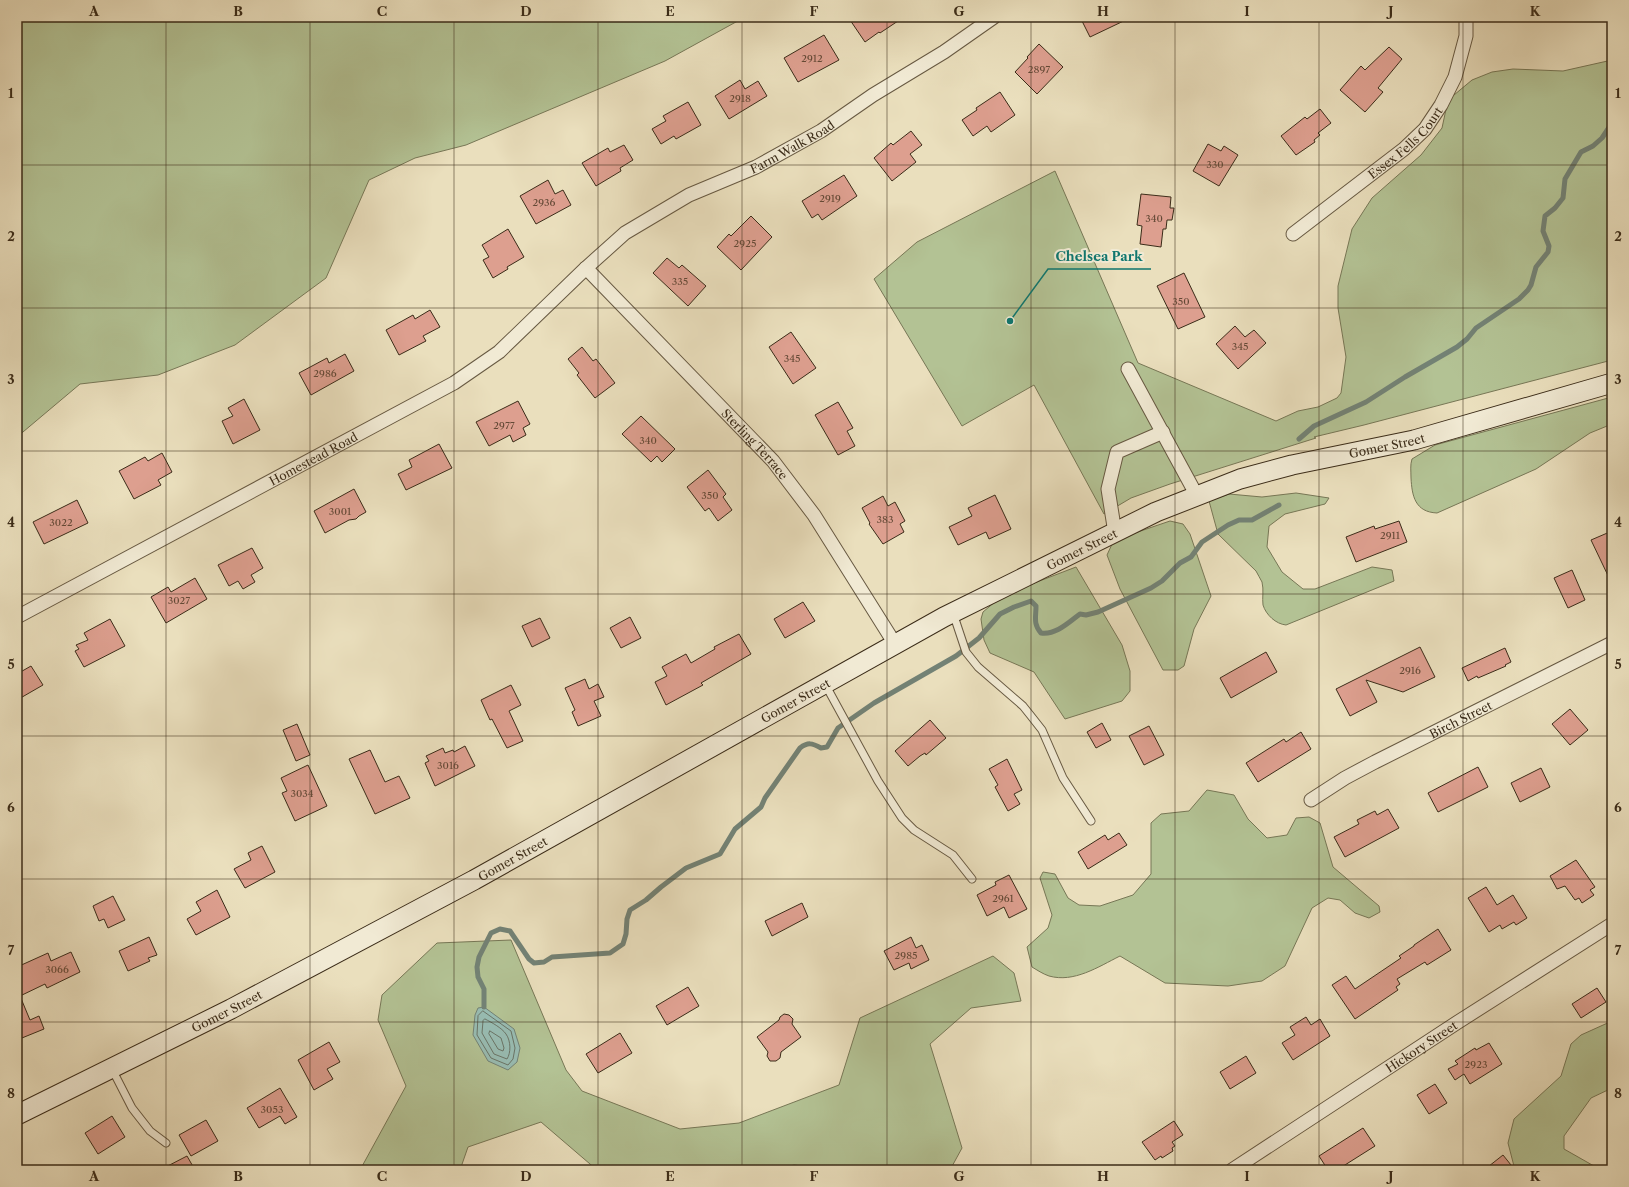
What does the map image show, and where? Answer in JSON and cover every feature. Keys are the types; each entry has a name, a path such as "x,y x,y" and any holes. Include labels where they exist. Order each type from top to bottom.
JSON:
{"street":[{"name":"Farm Walk Road","path":"586,268 625,233 689,195 756,167 821,131 873,96 944,52 994,17"},
{"name":"Essex Fells Court","path":"1293,234 1404,149 1425,129 1441,105 1455,77 1466,36 1466,17"},
{"name":"Homestead Road","path":"17,617 454,382 499,352 586,268"},
{"name":"Sterling Terrace","path":"586,268 773,461 814,515 895,644"},
{"path":"1128,369 1197,496"},
{"name":"Gomer Street","path":"17,1115 231,1009 474,880 895,644 953,613 1156,512 1240,479 1292,465 1414,440 1612,383"},
{"path":"1115,533 1108,489 1117,452 1163,432"},
{"name":"Birch Street","path":"1311,800 1345,778 1375,762 1612,643"},
{"name":"Hickory Street","path":"1232,1170 1458,1022 1612,924"}],"lane":[{"path":"953,613 966,652 978,667 1023,706 1042,730 1063,778 1091,821"},
{"path":"825,684 878,781 902,818 914,830 954,855 972,879"},
{"path":"112,1068 132,1108 150,1131 166,1143"}],"green space":[{"path":"17,17 745,17 665,61 466,145 415,158 369,180 326,278 235,345 158,375 80,384 17,437"},
{"path":"1612,60 1612,360 1314,437 1316,438 1170,484 1131,498 1104,514 1034,385 962,426 874,279 917,242 1055,171 1138,363 1276,421 1298,411 1318,407 1337,398 1341,393 1346,357 1338,308 1338,286 1352,229 1372,198 1421,155 1442,128 1448,100 1472,80 1492,72 1513,69 1563,71"},
{"path":"1612,397 1612,424 1590,433 1536,469 1437,513 1424,510 1416,502 1412,491 1412,459 1435,445"},
{"path":"1296,493 1329,498 1325,504 1285,514 1269,526 1267,547 1282,572 1303,589 1315,589 1372,567 1392,570 1394,581 1286,625 1275,621 1266,612 1263,605 1262,582 1256,571 1218,534 1209,501 1229,494 1262,497"},
{"path":"1170,521 1183,524 1190,534 1211,596 1194,629 1184,666 1178,670 1163,670 1120,589 1107,555 1113,542 1120,538"},
{"path":"1076,567 1122,645 1130,671 1130,691 1122,701 1065,719 1034,672 990,653 984,640 981,619 983,612 1003,595"},
{"path":"1207,790 1234,795 1248,819 1267,838 1287,835 1296,818 1309,817 1320,823 1333,867 1379,906 1380,912 1369,918 1355,913 1340,900 1328,898 1312,908 1285,966 1262,981 1228,986 1165,983 1120,956 1077,976 1058,978 1049,976 1032,967 1027,947 1048,928 1052,915 1040,878 1043,872 1055,874 1068,898 1079,905 1100,906 1133,895 1151,874 1151,823 1161,814 1189,811"},
{"path":"511,940 566,1070 582,1091 680,1129 739,1123 839,1085 860,1018 993,956 1014,973 1021,1001 971,1008 930,1044 962,1148 950,1170 831,1170 794,1165 775,1170 597,1170 541,1122 468,1147 460,1170 360,1170 406,1086 378,1020 382,995 437,943"},
{"path":"1612,1021 1612,1088 1591,1098 1564,1136 1564,1149 1601,1170 1515,1170 1508,1143 1514,1119 1561,1076 1571,1044 1581,1035"}],"water":[{"path":"484,1007 514,1029 520,1048 517,1062 508,1070 488,1061 473,1035 475,1015 478,1008"}],"building":[{"path":"848,17 904,17 865,42"},
{"path":"1080,17 1132,17 1090,37"},
{"path":"824,35 839,60 798,82 784,58"},
{"path":"1039,44 1063,67 1037,94 1015,72"},
{"path":"1389,47 1402,59 1378,88 1383,92 1365,112 1340,90 1361,66 1365,70"},
{"path":"740,80 745,89 758,81 767,96 729,119 715,96"},
{"path":"1000,92 1015,115 991,132 987,126 973,136 962,120 977,110 976,108"},
{"path":"688,102 701,125 676,139 674,136 661,144 652,129 666,121 663,116"},
{"path":"1320,109 1331,123 1318,133 1320,135 1314,140 1315,142 1296,155 1281,136 1305,117 1307,119"},
{"path":"911,131 922,145 910,154 916,162 892,181 874,158 891,143 893,145"},
{"path":"1208,144 1221,151 1224,146 1238,155 1219,186 1193,171"},
{"path":"624,145 633,160 620,168 621,171 596,186 582,163 608,148 610,152"},
{"path":"844,175 857,196 822,220 818,214 812,218 802,201"},
{"path":"548,180 555,194 563,190 571,205 536,224 520,196"},
{"path":"1141,194 1171,197 1170,208 1174,208 1172,220 1167,220 1166,229 1163,229 1161,247 1140,244 1142,226 1137,225"},
{"path":"751,216 772,237 741,270 717,247 729,234 731,236"},
{"path":"508,229 524,257 507,267 508,269 493,278 483,260 489,257 482,245"},
{"path":"667,258 679,268 682,265 706,286 688,306 653,273"},
{"path":"1184,273 1205,317 1178,329 1157,286"},
{"path":"430,310 440,327 423,336 426,341 399,355 386,330 413,315 415,319"},
{"path":"1235,326 1245,337 1254,330 1266,343 1238,369 1216,344"},
{"path":"791,332 816,368 793,384 769,347"},
{"path":"582,347 593,361 596,359 615,383 595,398 577,375 579,373 568,359"},
{"path":"345,354 354,371 311,395 299,373 327,358 329,363"},
{"path":"244,399 260,430 233,444 222,421 233,416 228,408"},
{"path":"518,401 530,424 523,428 526,435 513,442 510,435 489,446 476,422"},
{"path":"838,402 853,428 847,431 855,446 838,455 815,415"},
{"path":"641,416 675,449 662,462 657,456 651,462 622,434"},
{"path":"439,444 452,468 406,490 398,474 412,467 409,460"},
{"path":"162,453 172,472 158,480 161,485 134,499 119,471 145,457 148,461"},
{"path":"708,470 726,494 723,497 732,510 718,521 709,508 705,511 687,487"},
{"path":"354,489 366,512 356,519 349,520 325,533 314,511"},
{"path":"995,495 1011,529 989,539 986,532 958,545 949,527 972,516 968,508"},
{"path":"883,496 888,506 895,502 905,521 900,524 904,532 883,544 869,524 870,523 862,508"},
{"path":"77,500 88,523 44,544 33,522"},
{"path":"1399,521 1407,542 1356,562 1346,537 1374,526 1375,529"},
{"path":"1612,531 1612,584 1591,540"},
{"path":"252,548 263,568 251,575 255,582 243,589 238,581 229,586 218,565"},
{"path":"1572,570 1585,600 1568,608 1554,578"},
{"path":"195,578 207,599 166,623 151,597 168,587 171,592"},
{"path":"803,602 815,621 785,638 774,619"},
{"path":"630,617 641,638 621,648 610,628"},
{"path":"540,618 550,638 532,647 522,626"},
{"path":"110,619 125,646 84,667 75,651 79,649 76,645 88,640 84,633"},
{"path":"739,634 751,654 701,683 703,685 666,705 655,682 667,676 662,667 686,654 691,663 715,649 714,647"},
{"path":"1420,647 1435,677 1403,692 1366,680 1377,702 1350,716 1336,689"},
{"path":"1505,648 1511,662 1505,665 1506,666 1478,678 1477,676 1468,681 1462,668"},
{"path":"1266,652 1277,672 1231,698 1220,678"},
{"path":"31,666 43,685 17,700 17,674"},
{"path":"585,679 589,689 598,684 604,697 594,701 601,716 578,726 572,712 575,710 565,688"},
{"path":"511,685 521,705 509,711 523,741 507,748 492,719 490,720 481,700"},
{"path":"1570,709 1588,730 1570,745 1552,724"},
{"path":"930,720 946,738 926,755 925,753 920,756 908,766 895,751"},
{"path":"1102,723 1111,740 1096,748 1087,732"},
{"path":"297,724 310,755 296,761 283,730"},
{"path":"1149,726 1164,755 1144,765 1129,736"},
{"path":"1301,732 1311,749 1258,782 1246,763 1284,739 1286,742"},
{"path":"465,746 475,766 435,786 425,763 429,761 426,756 443,748 445,753 453,750 454,752"},
{"path":"370,750 385,782 399,776 410,798 375,814 349,759"},
{"path":"1007,759 1022,790 1014,794 1020,804 1008,811 995,787 998,785 989,769"},
{"path":"308,765 327,806 295,821 282,793 287,791 281,778"},
{"path":"1478,767 1488,787 1438,812 1428,793"},
{"path":"1541,768 1550,787 1520,802 1511,783"},
{"path":"1388,809 1399,828 1345,857 1334,837 1359,824 1357,820 1375,811 1377,815"},
{"path":"1119,833 1127,845 1088,869 1078,852 1105,835 1108,840"},
{"path":"262,846 275,872 245,888 234,869 251,860 248,853"},
{"path":"1576,860 1595,887 1590,890 1594,895 1582,903 1579,898 1575,900 1565,886 1557,889 1550,876"},
{"path":"1009,875 1027,909 1009,918 1004,907 987,916 977,895 996,885 995,882"},
{"path":"1486,887 1497,905 1513,895 1527,918 1516,925 1514,922 1502,929 1500,925 1489,932 1468,898"},
{"path":"217,890 230,917 196,935 187,919 201,911 196,902"},
{"path":"113,896 125,920 108,928 104,919 99,921 93,906"},
{"path":"802,903 808,917 772,936 765,921"},
{"path":"1438,929 1451,950 1427,965 1425,962 1397,979 1400,984 1396,987 1398,990 1355,1019 1332,985 1346,976 1355,989 1401,958 1399,956"},
{"path":"149,937 157,955 148,958 150,961 128,971 119,951"},
{"path":"911,937 916,948 922,945 929,960 911,969 909,963 894,970 884,951"},
{"path":"71,952 80,972 47,988 45,984 20,996 30,1020 39,1016 44,1029 17,1040 17,967 48,953 51,961"},
{"path":"688,987 699,1006 667,1025 656,1006"},
{"path":"1597,988 1606,1002 1581,1018 1572,1004"},
{"path":"784,1014 789,1015 793,1019 792,1024 801,1037 781,1052 780,1058 776,1061 770,1061 767,1056 768,1052 757,1037 779,1020"},
{"path":"1306,1017 1311,1025 1320,1019 1330,1036 1293,1060 1282,1043 1295,1035 1290,1027"},
{"path":"620,1033 632,1053 598,1073 586,1054"},
{"path":"329,1042 340,1062 327,1069 333,1079 314,1090 298,1060"},
{"path":"1489,1043 1502,1064 1470,1084 1464,1074 1455,1080 1448,1069 1458,1064 1455,1061 1475,1048 1476,1050"},
{"path":"1246,1056 1256,1073 1230,1089 1220,1072"},
{"path":"1435,1084 1447,1103 1429,1114 1417,1095"},
{"path":"280,1088 297,1117 285,1124 280,1116 259,1128 247,1108"},
{"path":"112,1116 125,1137 98,1154 85,1133"},
{"path":"206,1120 218,1141 191,1156 179,1135"},
{"path":"1174,1121 1183,1135 1172,1142 1175,1146 1172,1148 1173,1151 1162,1158 1161,1156 1155,1160 1142,1142"},
{"path":"1363,1128 1375,1146 1337,1170 1328,1170 1319,1156"},
{"path":"1503,1155 1515,1170 1484,1170"},
{"path":"187,1156 195,1170 160,1170"}],"waterway":[{"path":"1299,439 1314,426 1366,402 1405,377 1457,347 1467,339 1476,328 1519,299 1528,290 1536,267 1548,252 1549,246 1543,231 1545,216 1555,208 1563,198 1565,179 1581,152 1593,146 1602,138 1612,123"},
{"path":"484,1007 484,989 478,977 477,967 479,957 491,933 500,929 510,931 529,959 534,963 544,962 552,957 610,953 623,944 630,910 646,900 686,868 720,854 735,829 761,807 765,798 800,748 810,744 821,748 827,747 838,728 874,703 956,656 979,638 1000,614 1031,601 1036,606 1035,617 1038,630 1041,633 1052,632 1080,614 1086,615 1098,612 1151,588 1162,581 1180,563 1191,557 1202,542 1228,525 1239,520 1252,520 1279,505"}],"place":[{"name":"Chelsea Park","path":"1010,321"}]}
